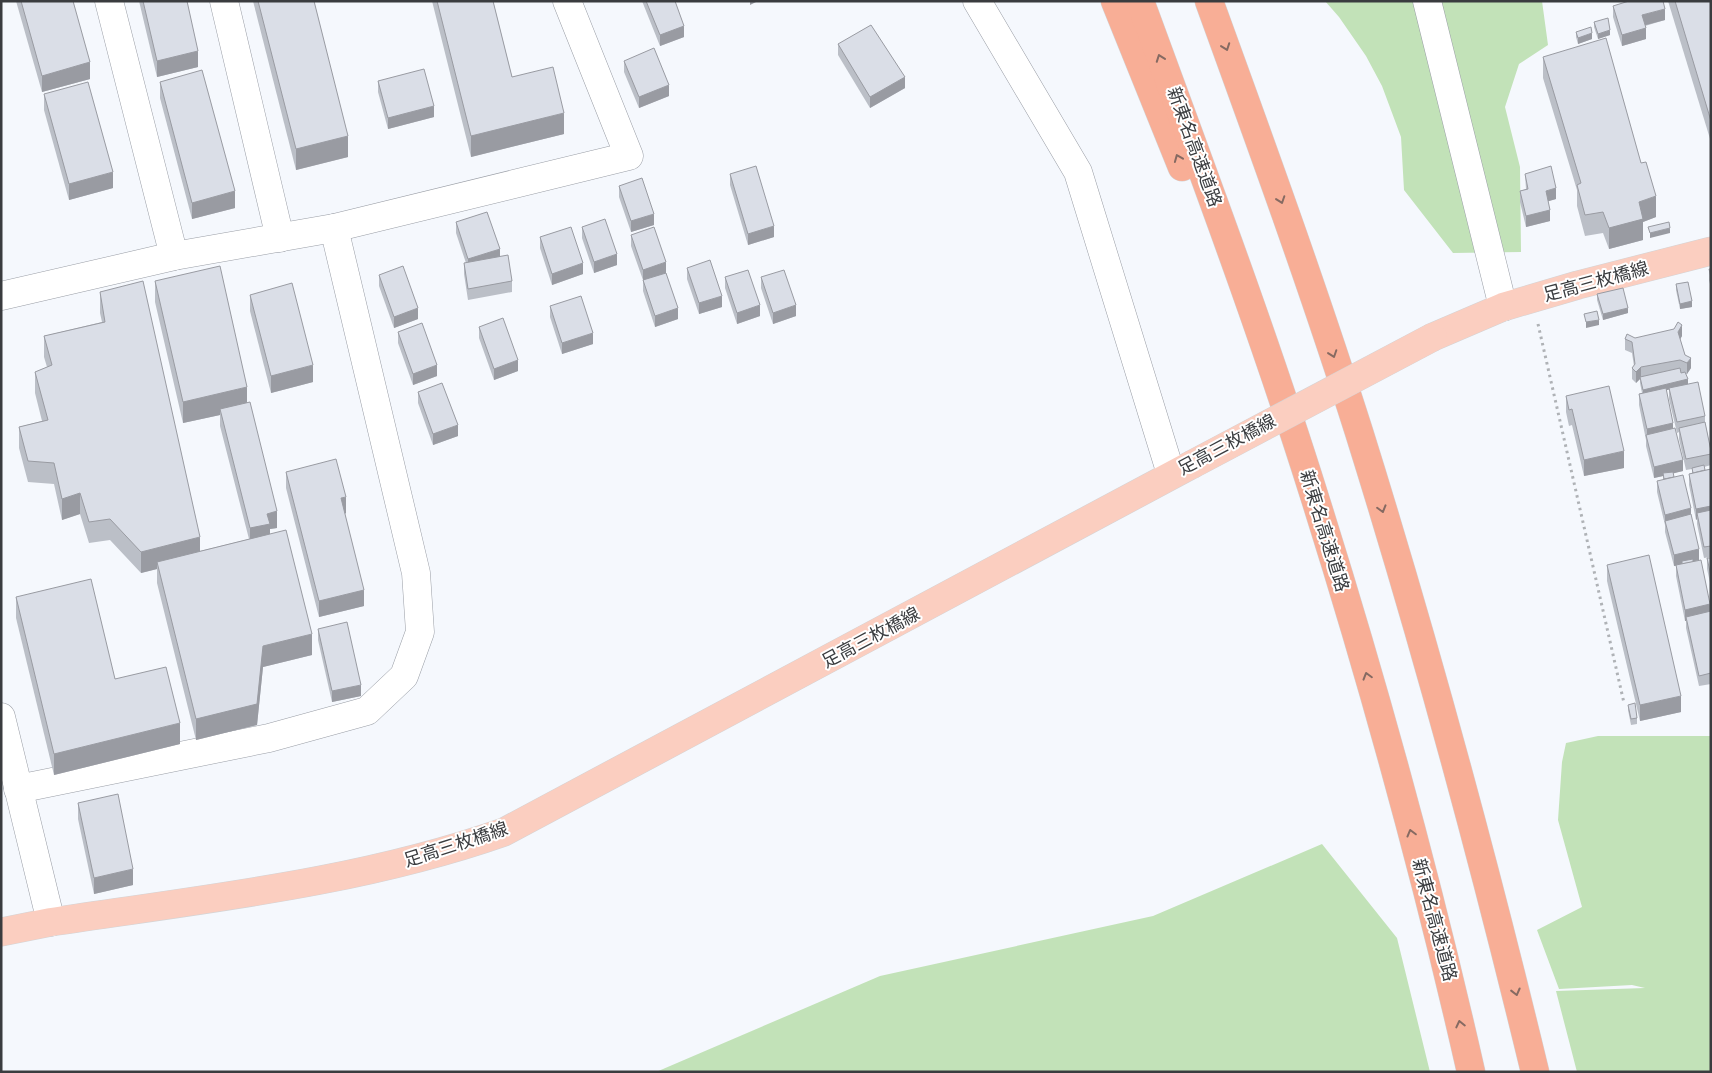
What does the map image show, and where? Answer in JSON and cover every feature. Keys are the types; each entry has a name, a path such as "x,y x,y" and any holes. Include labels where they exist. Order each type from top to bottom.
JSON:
{"highway":[{"path":"1114,1 1314,496"},
{"name":"新東名高速道路","path":"1140,1 1231,248 1314,496 1383,728 1446,964 1471,1072"},
{"path":"1209,1 1277,189 1359,431 1437,695 1504,945 1535,1072"}],"main road":[{"name":"足高三枚橋線","path":"1,932 51,922 367,872 458,848 504,832 1433,337 1503,307 1711,252"}],"street":[{"path":"109,1 174,256"},
{"path":"224,1 280,238"},
{"path":"1,296 174,256 334,228 629,156 567,1"},
{"path":"977,1 1078,172 1181,470"},
{"path":"1427,1 1503,307"},
{"path":"18,789 269,738 367,711 404,676 420,632 416,573 334,228"},
{"path":"1,717 51,922"}],"path":[{"path":"1532,299 1624,703"}],"green space":[{"path":"1325,1 1542,1 1548,45 1519,64 1505,107 1520,167 1521,252 1453,253 1404,190 1401,137 1382,86 1366,56 1339,17"},
{"path":"1598,736 1711,736 1711,1072 1577,1072 1556,991 1645,988 1632,985 1559,989 1537,930 1582,907 1558,820 1562,762 1566,743"},
{"path":"1322,844 1397,938 1430,1072 656,1072 880,976 1153,916"}],"building":[{"path":"21,1 73,1 90,62 42,76"},
{"path":"143,1 187,1 198,51 157,61"},
{"path":"258,1 314,1 348,136 296,149"},
{"path":"437,1 493,1 512,77 553,67 564,113 471,136"},
{"path":"646,1 675,1 684,26 660,35"},
{"path":"1629,1 1663,1 1665,9 1642,15 1646,28 1622,35 1613,6"},
{"path":"1675,1 1711,1 1711,121"},
{"path":"1608,18 1610,30 1598,34 1594,22"},
{"path":"871,25 905,77 870,97 838,44"},
{"path":"1591,27 1592,33 1578,38 1576,32"},
{"path":"1606,38 1641,163 1646,162 1656,196 1639,202 1643,219 1609,228 1603,212 1585,215 1577,185 1581,183 1543,57"},
{"path":"654,48 669,85 639,97 624,61"},
{"path":"424,69 434,106 388,118 378,81"},
{"path":"202,70 235,191 192,203 160,82"},
{"path":"88,82 113,172 69,184 44,94"},
{"path":"756,166 774,226 748,234 730,174"},
{"path":"1551,166 1556,188 1546,191 1550,210 1526,216 1520,191 1528,189 1525,174"},
{"path":"642,178 654,214 631,221 619,186"},
{"path":"487,212 500,249 468,259 456,222"},
{"path":"605,219 617,254 594,262 582,227"},
{"path":"1669,222 1670,228 1650,233 1648,227"},
{"path":"571,227 583,263 552,274 540,237"},
{"path":"654,227 666,262 643,270 631,235"},
{"path":"508,255 512,281 468,289 464,263"},
{"path":"710,260 722,296 699,303 687,268"},
{"path":"220,266 247,387 183,402 155,281"},
{"path":"403,266 418,308 394,317 379,275"},
{"path":"748,270 760,305 737,313 725,277"},
{"path":"784,270 796,305 773,313 761,277"},
{"path":"666,273 678,308 655,316 643,280"},
{"path":"143,281 200,537 141,552 110,519 89,522 80,493 62,499 54,463 28,461 19,427 48,420 35,372 52,365 44,336 105,322 100,292"},
{"path":"1688,282 1692,301 1680,304 1676,284"},
{"path":"292,283 313,365 271,376 250,295"},
{"path":"1623,288 1628,308 1603,314 1597,294"},
{"path":"581,296 593,333 562,343 550,306"},
{"path":"1597,311 1599,320 1586,322 1584,314"},
{"path":"503,318 518,360 494,369 479,327"},
{"path":"1678,322 1682,325 1678,332 1685,355 1691,358 1687,363 1680,360 1641,367 1636,372 1632,368 1635,364 1632,342 1625,339 1627,334 1635,338 1674,329"},
{"path":"422,323 437,365 413,374 398,332"},
{"path":"1680,368 1681,373 1685,372 1688,379 1643,390 1640,377"},
{"path":"1698,382 1705,416 1677,422 1669,388"},
{"path":"442,383 458,425 433,434 418,392"},
{"path":"1609,386 1624,451 1584,460 1572,409 1569,410 1566,396"},
{"path":"1666,388 1673,423 1647,429 1639,394"},
{"path":"250,402 277,511 267,514 270,524 250,528 220,409"},
{"path":"1705,422 1711,454 1686,459 1679,428"},
{"path":"1675,428 1683,460 1654,467 1646,435"},
{"path":"336,459 346,497 341,498 364,590 319,601 286,472"},
{"path":"1704,465 1705,470 1693,473 1692,468"},
{"path":"1711,469 1711,506 1696,509 1689,474"},
{"path":"1673,472 1674,477 1664,479 1663,473"},
{"path":"1683,475 1691,508 1665,515 1657,481"},
{"path":"1711,510 1711,546 1704,547 1697,513"},
{"path":"1691,514 1699,549 1674,555 1665,521"},
{"path":"286,530 312,634 263,646 257,704 196,719 157,562"},
{"path":"1649,555 1681,696 1640,705 1607,565"},
{"path":"1707,558 1711,558 1711,576"},
{"path":"1693,559 1693,562 1682,564 1682,561"},
{"path":"1701,560 1710,604 1685,610 1676,565"},
{"path":"91,579 115,679 166,667 180,723 54,754 16,597"},
{"path":"1711,611 1711,673 1699,676 1686,617"},
{"path":"347,622 361,685 332,691 318,629"},
{"path":"1635,703 1637,718 1631,719 1628,705"},
{"path":"118,794 133,869 94,878 78,803"}]}
